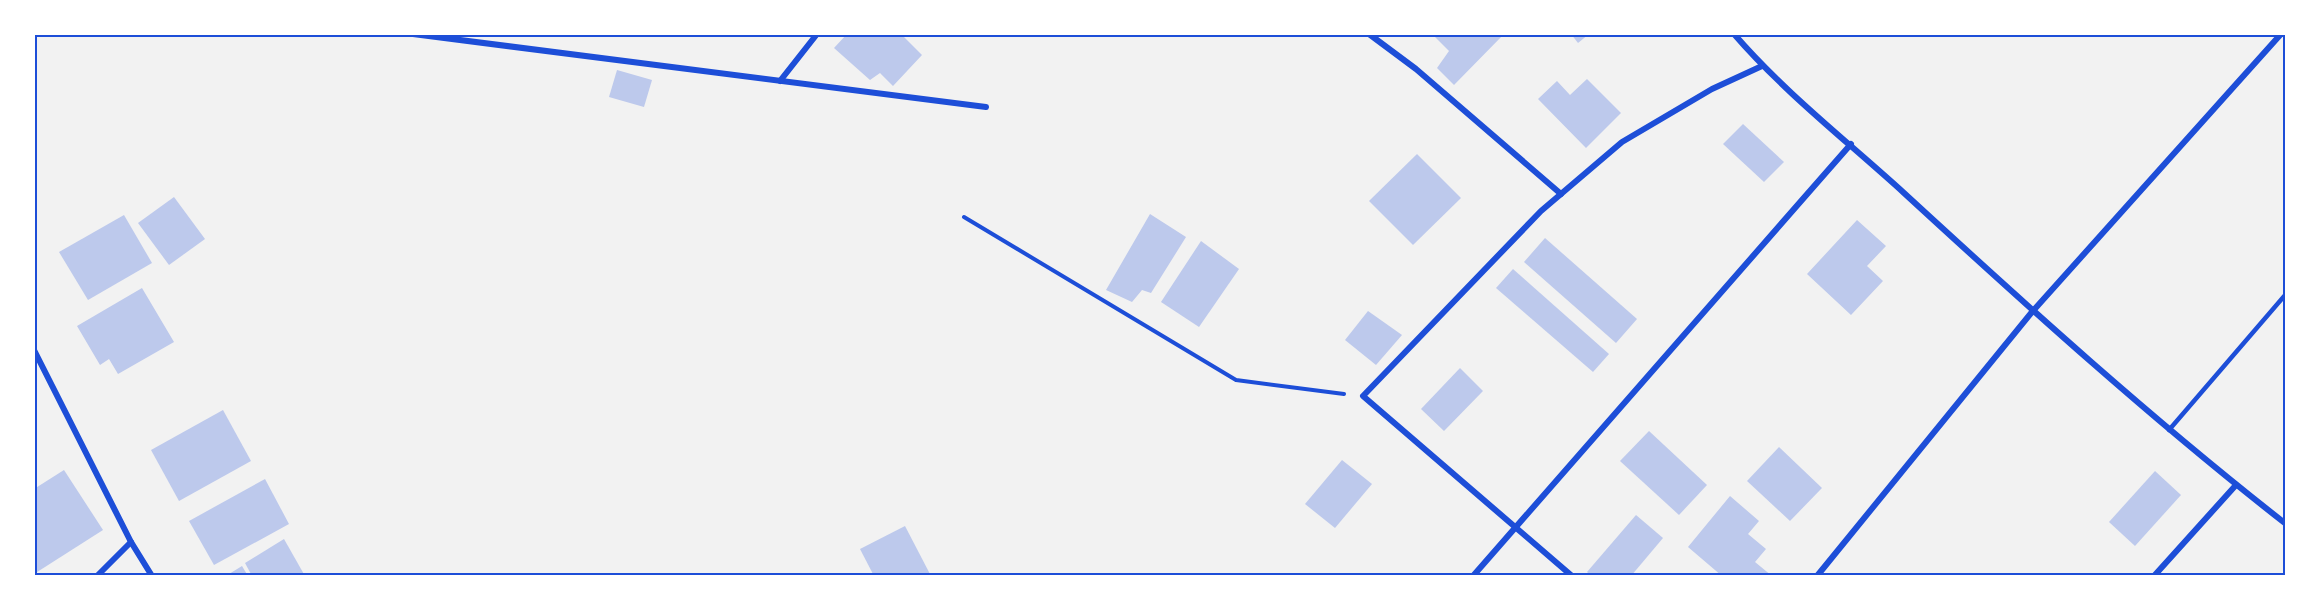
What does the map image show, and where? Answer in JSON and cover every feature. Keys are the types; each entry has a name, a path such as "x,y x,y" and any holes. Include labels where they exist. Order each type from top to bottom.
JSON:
{"street":[{"path":"413,34 986,107"},
{"path":"780,81 817,34"},
{"path":"1369,34 1416,69 1561,194"},
{"path":"1734,34 1762,66 1851,144 2032,312 2169,430 2286,524"},
{"path":"1817,576 2032,312 2281,34"},
{"path":"1572,576 1363,396 1541,211 1622,142 1712,89 1762,66"},
{"path":"1473,576 1851,144"},
{"path":"34,350 131,542 152,576"},
{"path":"2154,576 2236,485"},
{"path":"97,576 131,542"}],"lane":[{"path":"2169,430 2286,294"}],"path":[{"path":"964,217 1236,380 1363,396"}],"building":[{"path":"847,34 901,34 922,55 893,86 880,73 870,80 834,48"},
{"path":"1432,34 1504,34 1454,85 1437,68 1449,51"},
{"path":"1571,34 1589,34 1578,43"},
{"path":"617,70 652,80 644,107 609,97"},
{"path":"1587,79 1621,113 1586,148 1538,99 1557,81 1570,95"},
{"path":"1743,124 1784,162 1764,182 1723,144"},
{"path":"1417,154 1461,198 1413,245 1369,201"},
{"path":"174,197 205,239 169,265 138,223"},
{"path":"1150,214 1186,237 1151,293 1142,290 1132,302 1106,290"},
{"path":"124,215 152,263 88,300 59,252"},
{"path":"1857,220 1886,246 1867,266 1883,281 1851,315 1807,274"},
{"path":"1545,238 1637,319 1616,343 1524,262"},
{"path":"1201,241 1239,269 1199,327 1161,302"},
{"path":"1513,269 1609,354 1593,372 1496,288"},
{"path":"142,288 174,342 118,374 109,359 100,365 77,326"},
{"path":"1368,311 1402,335 1376,365 1345,340"},
{"path":"1460,368 1483,391 1444,431 1421,409"},
{"path":"223,410 251,461 179,501 151,450"},
{"path":"1649,431 1707,485 1679,515 1620,461"},
{"path":"1779,447 1822,488 1790,521 1747,481"},
{"path":"1342,460 1372,484 1335,528 1305,504"},
{"path":"64,470 103,530 34,574 34,489"},
{"path":"2155,471 2181,495 2135,546 2109,522"},
{"path":"265,479 289,524 214,565 189,521"},
{"path":"1730,496 1759,521 1748,534 1766,549 1755,562 1772,576 1722,576 1688,547"},
{"path":"1636,515 1663,538 1631,576 1591,576 1587,572"},
{"path":"905,526 931,576 874,576 860,549"},
{"path":"284,539 305,576 252,576 245,563"},
{"path":"242,566 248,576 230,576 229,574"}]}
